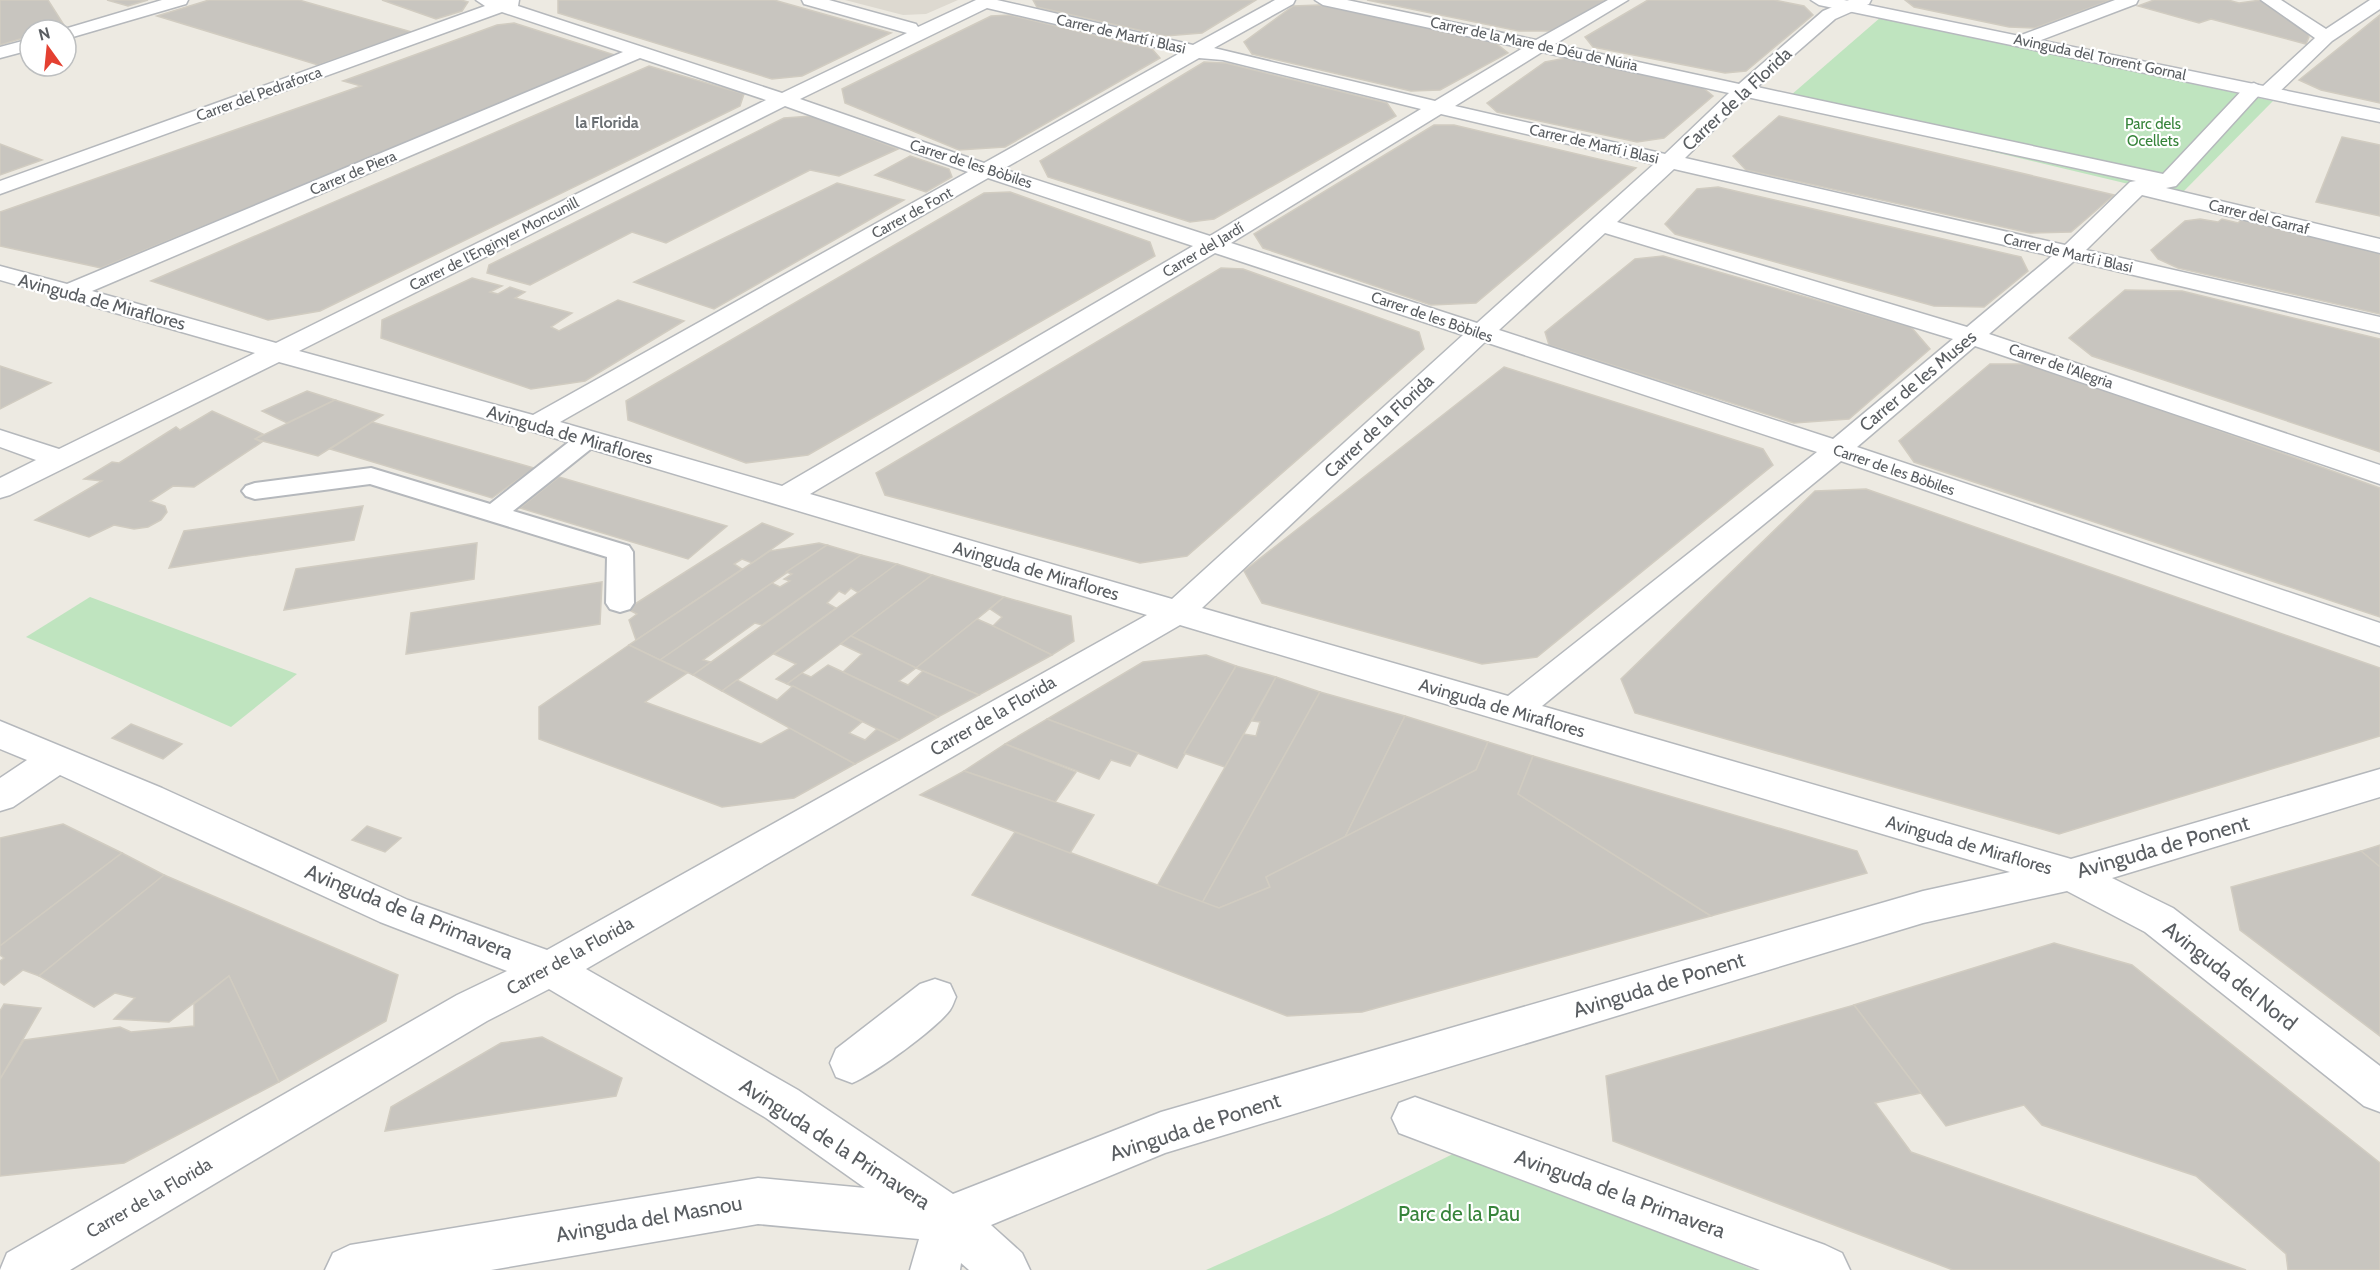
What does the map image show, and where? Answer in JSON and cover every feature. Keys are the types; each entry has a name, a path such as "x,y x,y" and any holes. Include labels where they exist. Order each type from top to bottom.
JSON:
{"street":[{"path":"78,30 180,0"},
{"path":"810,0 910,28"},
{"name":"Carrer de Font","path":"537,424 1287,0"},
{"name":"Carrer de la Mare de Déu de Núria","path":"1323,0 1744,89"},
{"name":"Carrer del Jardí","path":"784,497 1213,244 1440,108 1540,45 1620,0"},
{"path":"2022,41 2130,0"},
{"path":"2270,0 2326,37"},
{"name":"Carrer de Martí i Blasi","path":"987,1 1670,162 2380,325"},
{"name":"Carrer de l'Enginyer Moncunill","path":"0,489 782,100 987,1"},
{"path":"2138,188 2168,181 2261,91 2326,37 2380,1"},
{"name":"Carrer de les Bòbiles","path":"501,2 639,52 988,171 1838,450 2380,635"},
{"name":"Carrer del Pedraforca","path":"0,188 501,2"},
{"name":"Avinguda del Torrent Gornal","path":"1843,2 2380,116"},
{"name":"Carrer de la Florida","path":"24,1270 472,1008 550,969 1177,612 1670,162 1744,89 1843,2"},
{"path":"90,8 99,24"},
{"path":"0,53 18,48"},
{"name":"Carrer de Piera","path":"66,293 639,52"},
{"path":"1744,89 2168,181"},
{"name":"Carrer de les Muses","path":"1513,711 1838,450 2070,253 2138,188"},
{"name":"Carrer del Garraf","path":"2138,188 2380,246"},
{"name":"Carrer de l'Alegria","path":"1601,224 1970,336 2380,475"},
{"name":"Avinguda de Miraflores","path":"0,273 243,340 307,363 537,424 2071,875"},
{"path":"0,438 60,459"},
{"name":"Avinguda de la Primavera","path":"0,734 149,798 394,911 550,969 782,1104 949,1219 1005,1270"},
{"path":"0,797 56,759"},
{"name":"Avinguda de Ponent","path":"949,1219 1161,1133 1923,907 2071,875 2380,783"},
{"name":"Avinguda del Nord","path":"2071,875 2159,920 2380,1092"},
{"path":"852,1063 909,1020 935,997"},
{"name":"Avinguda de la Primavera","path":"1414,1118 1826,1270"},
{"name":"Avinguda del Masnou","path":"350,1270 758,1201 949,1219"},
{"path":"935,1270 949,1219"}],"lane":[{"path":"492,513 553,469 588,439"},
{"path":"255,491 372,476 620,552 620,603"}],"shaded area":[{"path":"845,0 958,0 926,14 903,15"}],"green space":[{"name":"Parc dels Ocellets","path":"1881,17 2273,101 2179,196 1783,102"},
{"path":"90,597 297,674 231,727 26,637"},
{"name":"Parc de la Pau","path":"1457,1152 1755,1270 1206,1270 1331,1214"}],"building":[{"path":"0,0 48,0 60,18 18,18 18,40 0,45"},
{"path":"107,0 148,0 128,6"},
{"path":"209,0 299,0 412,32 318,65 157,16"},
{"path":"382,0 461,0 468,2 462,11 436,19"},
{"path":"558,0 774,0 891,33 802,76 772,79 558,13"},
{"path":"1033,0 1256,0 1202,33 1165,36 1037,7"},
{"path":"1367,0 1606,0 1553,31 1519,31"},
{"path":"1648,0 1774,0 1804,6 1813,15 1746,71 1725,73 1593,47 1585,37"},
{"path":"1905,0 2111,0 2035,28 2009,27 1914,7"},
{"path":"2154,0 2228,0 2239,3 2261,0 2306,25 2309,37 2306,44 2211,19 2199,23 2138,6"},
{"path":"1319,5 1493,41 1508,53 1440,90 1411,91 1252,54 1244,42 1293,6"},
{"path":"1010,15 1152,49 1160,58 1005,147 959,150 845,103 842,89 991,16"},
{"path":"2380,15 2380,103 2321,90 2299,80"},
{"path":"514,23 618,56 101,268 0,246 0,212 361,86 343,81 497,25"},
{"path":"1571,57 1697,83 1713,96 1664,138 1637,142 1497,112 1487,103 1545,62"},
{"path":"1204,62 1226,63 1387,103 1396,116 1214,219 1190,222 1048,177 1040,161"},
{"path":"649,66 744,94 740,106 320,311 268,320 151,281"},
{"path":"812,116 898,149 839,176 810,170 666,243 632,232 530,285 487,273 489,265 784,118"},
{"path":"1779,116 2114,195 2071,232 2030,233 1746,170 1733,156"},
{"path":"1434,125 1454,125 1636,168 1476,303 1431,305 1263,248 1254,234"},
{"path":"2342,137 2380,145 2380,216 2316,202"},
{"path":"0,144 42,160 0,175"},
{"path":"910,156 949,169 952,177 926,192 875,175"},
{"path":"837,183 904,200 714,309 634,282"},
{"path":"1718,187 2021,257 2028,271 1984,307 1934,306 1675,234 1665,224 1697,189"},
{"path":"1010,192 1150,242 1155,256 808,455 746,463 628,420 626,401 984,193"},
{"path":"2200,219 2218,222 2222,219 2238,223 2241,220 2380,254 2380,314 2178,268 2158,259 2151,250 2185,221"},
{"path":"1663,256 1911,327 1930,349 1849,419 1794,423 1549,345 1545,332 1635,259"},
{"path":"1221,268 1243,269 1419,332 1424,349 1187,556 1140,563 885,495 876,473"},
{"path":"472,278 502,286 490,292 498,294 510,287 525,292 515,298 572,313 551,327 559,331 618,300 684,321 585,381 531,389 381,338 382,320"},
{"path":"2125,290 2182,291 2380,339 2380,452 2092,356 2069,338"},
{"path":"1990,364 2033,364 2380,488 2380,617 1914,462 1899,441"},
{"path":"0,366 51,383 0,409"},
{"path":"1504,367 1763,449 1773,465 1537,657 1482,664 1262,603 1244,571"},
{"path":"307,391 335,400 287,423 262,411"},
{"path":"335,400 383,415 318,456 255,439"},
{"path":"212,411 263,434 255,439 262,442 194,487 173,486 150,501 165,506 167,512 161,520 148,527 134,529 114,525 89,537 35,520 102,481 84,479 112,462 119,463 176,427 180,430"},
{"path":"372,422 534,468 492,498 330,449"},
{"path":"559,477 727,526 688,559 520,508"},
{"path":"1866,489 2380,668 2380,736 2059,834 1635,713 1621,679 1815,491"},
{"path":"363,506 354,540 169,568 184,531"},
{"path":"762,523 793,534 752,563 742,559 734,564 742,569 636,640 629,620 637,614 627,609"},
{"path":"477,543 474,579 284,610 296,569"},
{"path":"819,543 827,545 660,660 629,645 770,551"},
{"path":"827,545 861,555 762,625 755,623 703,660 711,662 693,675 660,660 772,583 780,587 790,581 784,579 792,574 786,572"},
{"path":"861,555 897,564 859,593 851,588 845,594 839,591 827,603 836,608 722,691 693,675"},
{"path":"897,564 932,575 787,684 776,679 796,664 774,654"},
{"path":"932,575 1004,597 916,668 851,636"},
{"path":"602,582 600,624 406,654 411,613"},
{"path":"1004,597 1071,616 1074,641 1052,655 993,626 1002,617 990,609"},
{"path":"977,619 1052,655 979,695 916,668"},
{"path":"851,636 916,668 899,681 908,685 923,671 979,695 938,717 843,672 862,654 841,644"},
{"path":"629,645 687,673 645,702 761,744 790,728 855,764 794,798 722,807 539,739 539,707"},
{"path":"1206,655 1236,666 1177,768 1047,719 1143,662"},
{"path":"828,665 938,717 899,740 787,684 802,673 811,677"},
{"path":"1236,666 1276,677 1225,767 1184,753"},
{"path":"1276,677 1320,692 1202,903 1157,886 1244,734 1256,736 1260,722 1252,721"},
{"path":"737,680 777,700 793,686 862,722 849,733 865,740 877,729 899,740 855,764 722,691"},
{"path":"1320,692 1405,716 1345,837 1266,877 1270,887 1219,908 1202,903"},
{"path":"1405,716 1488,742 1476,770 1345,837"},
{"path":"1047,719 1138,753 1130,766 1111,760 1099,779 1005,744"},
{"path":"131,724 182,744 163,759 112,738"},
{"path":"1488,742 1533,756 1518,794 1711,916 1362,1012 1287,1016 972,895 1015,832 1219,908 1270,887 1266,877 1476,770"},
{"path":"1005,744 1076,772 1055,802 964,771"},
{"path":"1533,756 1857,851 1867,873 1711,916 1518,794"},
{"path":"964,771 1094,815 1070,853 920,795"},
{"path":"63,824 122,853 0,946 0,838"},
{"path":"367,826 401,838 385,852 352,840"},
{"path":"2380,845 2380,867 2361,851"},
{"path":"2361,851 2380,867 2380,1036 2240,930 2231,887"},
{"path":"122,853 164,875 39,976 23,970 4,985 0,982 0,961 4,958 0,955 0,946"},
{"path":"164,875 398,975 386,1021 279,1082 229,976 169,1022 114,1019 135,998 115,993 94,1007 39,976"},
{"path":"2054,943 2132,965 2380,1163 2380,1270 2288,1270 2286,1254 2196,1176 2042,1125 2024,1105 1946,1126 1854,1005"},
{"path":"229,976 279,1082 124,1163 0,1176 0,1079 24,1040 120,1027 131,1032 194,1026 194,1004"},
{"path":"4,1004 41,1008 0,1079 0,1011"},
{"path":"1854,1005 1921,1093 1875,1103 1911,1152 2246,1270 1953,1270 1613,1141 1606,1076"},
{"path":"542,1037 622,1078 616,1096 385,1131 391,1107 501,1043"}],"district":[{"name":"la Florida","path":"607,122"}]}
